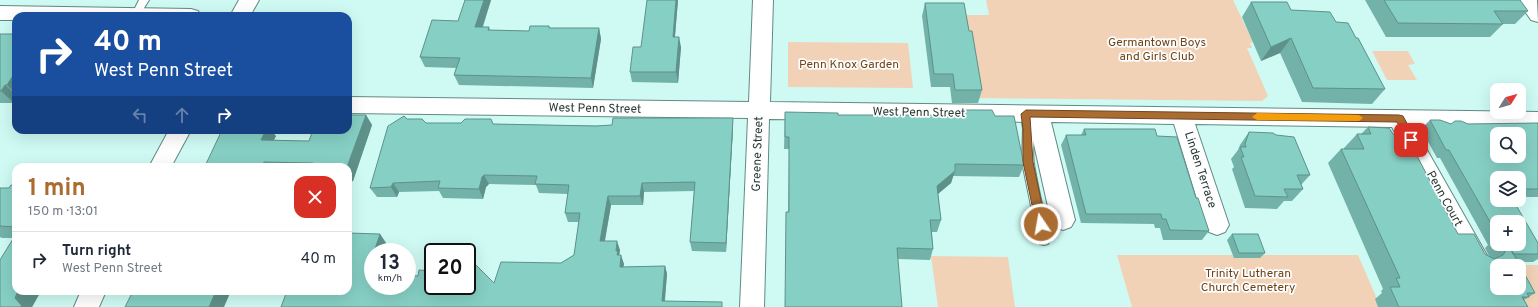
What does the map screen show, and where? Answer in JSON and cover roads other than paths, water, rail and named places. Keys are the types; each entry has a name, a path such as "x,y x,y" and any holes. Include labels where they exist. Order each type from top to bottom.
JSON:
{"street":[{"path":"242,12 249,0"},
{"name":"Greene Street","path":"752,307 763,0"},
{"path":"1527,0 1538,15"},
{"path":"0,12 139,8 165,12"},
{"name":"West Penn Street","path":"352,105 1538,120"},
{"path":"1032,114 1063,220"},
{"name":"Linden Terrace","path":"1182,116 1217,225"},
{"name":"Penn Court","path":"1399,118 1477,259"},
{"path":"162,163 178,134"},
{"path":"86,307 92,295"}],"lane":[{"path":"1032,114 1028,129 1028,162 1044,240"}],"park label":[{"name":"Germantown Boys and Girls Club","path":"1157,50"},
{"name":"Penn Knox Garden","path":"849,65"},
{"name":"Trinity Lutheran Church Cemetery","path":"1248,281"}]}
